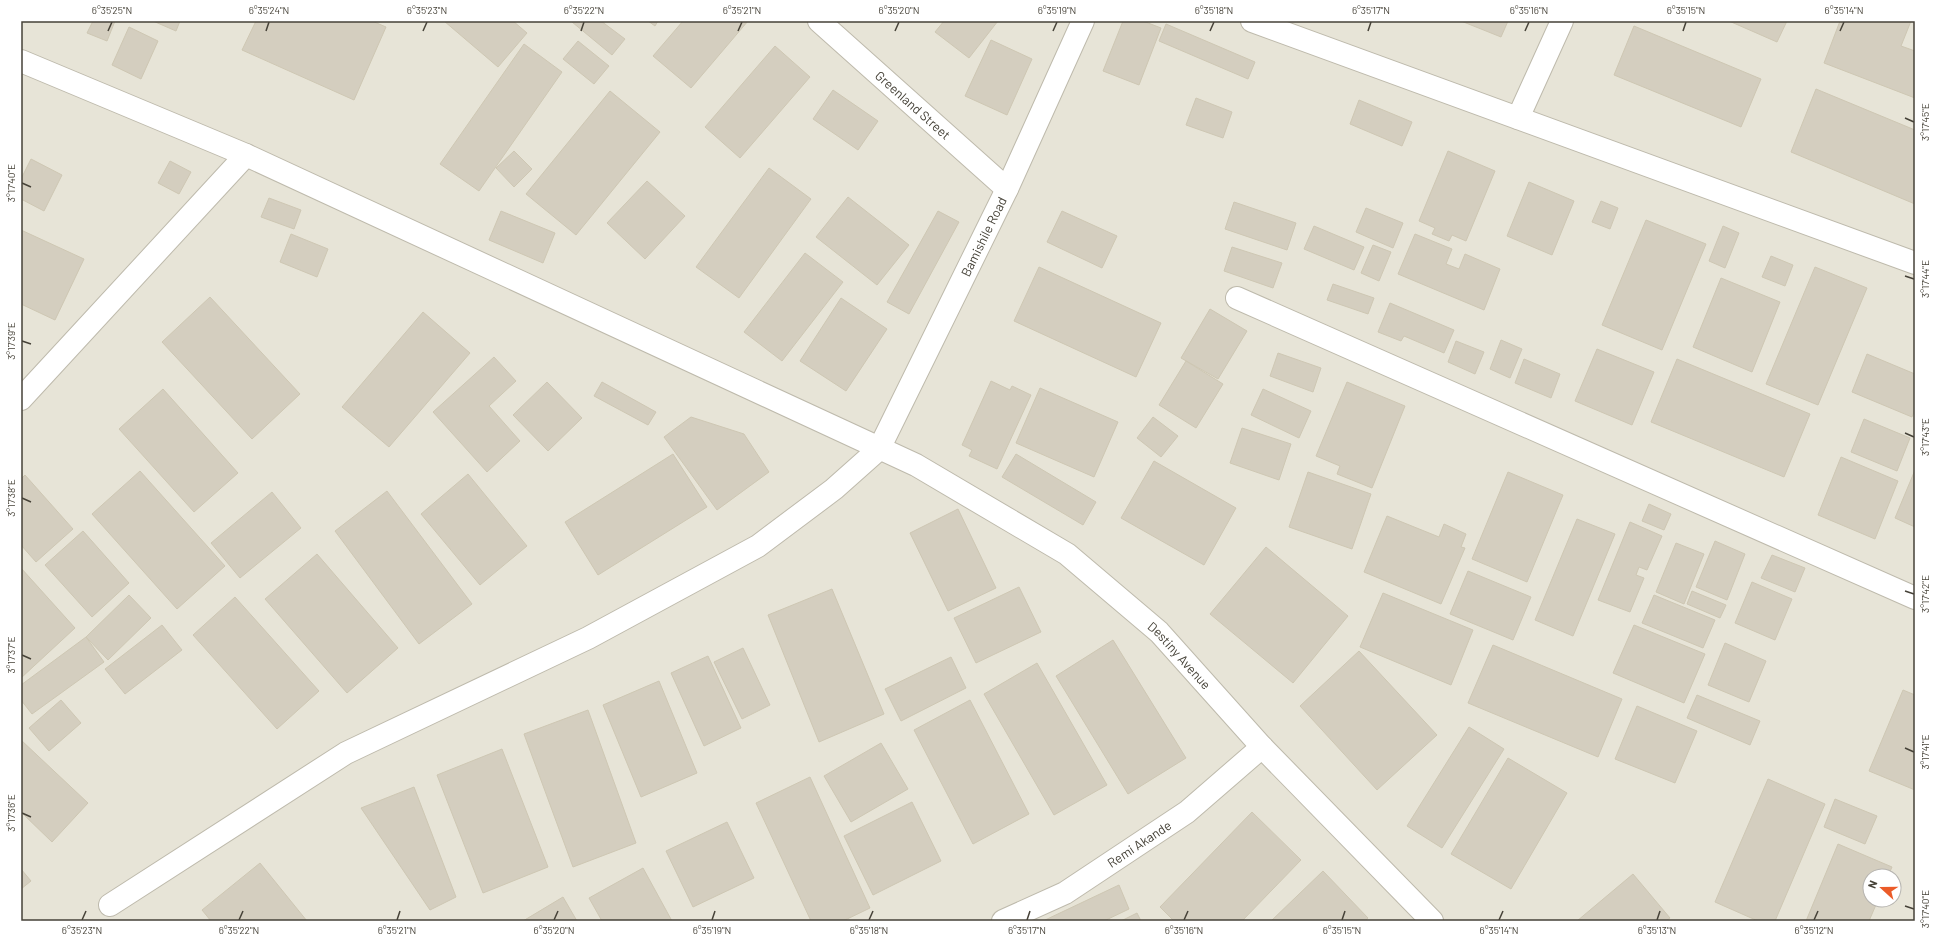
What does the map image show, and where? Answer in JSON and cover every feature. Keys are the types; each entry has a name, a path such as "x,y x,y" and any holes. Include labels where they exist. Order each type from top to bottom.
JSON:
{"street":[{"name":"Greenland Street","path":"819,21 1007,189"},
{"name":"Bamishile Road","path":"879,449 1007,189 1083,21"},
{"path":"1252,21 1915,263"},
{"path":"1518,118 1562,21"},
{"name":"Destiny Avenue","path":"21,61 246,155 916,465 1067,554 1159,632 1262,747 1432,921"},
{"path":"21,399 246,155"},
{"path":"1237,298 1915,598"},
{"path":"110,905 346,753 588,638 758,546 834,489 879,449"},
{"name":"Remi Akande","path":"1003,921 1065,893 1187,812 1262,747"}],"shaded area":[{"path":"21,21 1915,21 1915,921 21,921"}],"building":[{"path":"93,21 115,21 107,41 87,33"},
{"path":"153,21 180,21 176,31"},
{"path":"256,21 372,21 386,27 354,100 242,50"},
{"path":"444,21 513,21 527,33 498,67"},
{"path":"601,21 625,39 612,55 572,22"},
{"path":"648,21 658,21 655,26"},
{"path":"683,21 748,21 691,88 653,56"},
{"path":"944,21 998,21 969,58 935,32"},
{"path":"1123,21 1143,21 1161,28 1139,85 1103,71"},
{"path":"1461,21 1508,21 1501,37"},
{"path":"1729,21 1787,21 1777,42"},
{"path":"1840,21 1911,21 1901,46 1915,51 1915,98 1824,63"},
{"path":"1166,24 1255,62 1248,79 1159,41"},
{"path":"1634,26 1761,79 1741,127 1614,75"},
{"path":"129,27 158,41 141,79 112,65"},
{"path":"991,40 1032,59 1007,115 965,96"},
{"path":"578,41 609,66 594,84 563,59"},
{"path":"524,44 562,72 479,191 440,164"},
{"path":"775,46 810,77 740,158 705,127"},
{"path":"1816,89 1915,130 1915,204 1791,152"},
{"path":"833,90 878,121 858,150 813,119"},
{"path":"610,91 660,132 576,235 526,194"},
{"path":"1196,98 1232,112 1223,138 1186,125"},
{"path":"1359,100 1412,122 1402,146 1350,124"},
{"path":"514,151 532,169 514,187 496,168"},
{"path":"1448,151 1495,171 1466,241 1452,235 1449,241 1432,234 1435,228 1419,221"},
{"path":"31,159 62,175 44,211 21,199 21,179"},
{"path":"170,161 191,172 179,194 158,183"},
{"path":"769,168 811,199 739,298 696,267"},
{"path":"647,181 685,216 645,259 607,223"},
{"path":"1529,182 1574,201 1552,255 1507,236"},
{"path":"848,197 909,245 877,285 816,237"},
{"path":"269,198 301,210 294,229 261,217"},
{"path":"1601,201 1618,208 1610,229 1592,222"},
{"path":"1234,202 1296,223 1287,250 1225,229"},
{"path":"1366,208 1403,223 1393,248 1356,232"},
{"path":"501,211 555,233 543,263 489,240"},
{"path":"938,211 959,222 909,314 887,302"},
{"path":"1062,211 1117,236 1102,268 1047,242"},
{"path":"1646,220 1706,244 1662,350 1602,325"},
{"path":"1314,226 1364,247 1354,270 1304,249"},
{"path":"1723,226 1739,233 1725,268 1709,261"},
{"path":"21,230 84,259 55,320 21,304"},
{"path":"291,234 328,249 317,277 280,262"},
{"path":"1415,234 1452,249 1446,264 1459,269 1465,254 1500,269 1484,310 1398,274"},
{"path":"1373,245 1391,252 1379,281 1361,273"},
{"path":"1232,247 1282,263 1273,288 1224,271"},
{"path":"805,253 843,282 782,361 744,332"},
{"path":"1771,256 1793,265 1785,286 1762,277"},
{"path":"1039,267 1161,323 1136,377 1014,321"},
{"path":"1815,267 1867,288 1818,405 1766,384"},
{"path":"1721,278 1780,302 1752,372 1693,347"},
{"path":"1333,284 1374,298 1368,314 1327,300"},
{"path":"210,297 300,394 252,439 162,342"},
{"path":"841,298 887,329 846,391 800,361"},
{"path":"1390,303 1454,330 1444,353 1404,336 1401,341 1378,332"},
{"path":"1210,309 1247,331 1218,379 1181,358"},
{"path":"423,312 470,353 389,447 342,407"},
{"path":"1501,340 1522,349 1510,378 1490,369"},
{"path":"1456,341 1484,352 1475,374 1448,362"},
{"path":"1597,349 1654,372 1632,425 1575,401"},
{"path":"1278,353 1321,368 1313,392 1270,376"},
{"path":"1867,354 1915,374 1915,409 1912,417 1852,392"},
{"path":"494,357 516,381 489,406 520,441 487,472 433,412"},
{"path":"1524,359 1560,374 1551,398 1515,383"},
{"path":"1677,359 1810,414 1784,477 1651,422"},
{"path":"1186,361 1223,384 1196,428 1159,405"},
{"path":"991,381 1010,390 1012,386 1031,395 997,469 969,456 972,450 962,445"},
{"path":"547,382 582,418 548,451 513,415"},
{"path":"602,382 656,412 648,425 594,396"},
{"path":"1347,382 1405,406 1372,488 1337,474 1340,466 1316,456"},
{"path":"1040,388 1118,422 1094,477 1016,443"},
{"path":"163,389 238,473 194,512 119,429"},
{"path":"1263,389 1311,411 1299,438 1251,415"},
{"path":"691,417 744,434 769,472 717,510 664,437"},
{"path":"1153,417 1178,436 1161,457 1137,438"},
{"path":"1864,419 1910,438 1897,471 1851,452"},
{"path":"1242,428 1291,444 1279,480 1230,463"},
{"path":"673,454 707,507 598,575 565,522"},
{"path":"1016,454 1096,502 1083,525 1002,477"},
{"path":"1841,457 1898,481 1875,539 1818,515"},
{"path":"1154,461 1236,508 1204,565 1121,518"},
{"path":"1915,470 1915,527 1895,518"},
{"path":"140,471 225,566 177,609 92,514"},
{"path":"1308,472 1371,494 1352,549 1289,527"},
{"path":"1508,472 1563,495 1527,582 1472,559"},
{"path":"468,474 527,546 480,585 421,514"},
{"path":"25,475 73,529 36,562 21,545 21,479"},
{"path":"387,491 472,604 419,644 335,531"},
{"path":"272,492 301,528 240,578 211,543"},
{"path":"1649,504 1671,514 1664,530 1642,521"},
{"path":"958,509 996,588 948,611 910,533"},
{"path":"1387,516 1439,537 1444,524 1466,534 1461,547 1465,548 1441,604 1364,572"},
{"path":"1577,519 1615,534 1573,636 1535,620"},
{"path":"1630,522 1662,536 1647,570 1639,567 1636,575 1644,578 1630,612 1598,600"},
{"path":"83,531 129,583 92,617 45,565"},
{"path":"1715,541 1745,554 1727,600 1696,587"},
{"path":"1676,543 1704,554 1684,604 1656,592"},
{"path":"1266,547 1348,616 1293,683 1210,614"},
{"path":"317,554 398,648 347,693 265,599"},
{"path":"1772,555 1805,568 1795,592 1761,578"},
{"path":"21,568 75,628 21,678"},
{"path":"1468,571 1531,597 1513,640 1450,614"},
{"path":"1752,582 1792,599 1775,640 1735,623"},
{"path":"1019,587 1041,632 976,663 954,618"},
{"path":"832,589 884,714 819,742 768,615"},
{"path":"1692,591 1726,605 1720,618 1687,604"},
{"path":"1383,593 1473,630 1451,685 1360,647"},
{"path":"129,595 151,618 108,660 86,637"},
{"path":"1654,595 1715,620 1703,648 1642,623"},
{"path":"235,597 319,691 277,729 193,635"},
{"path":"162,625 182,650 125,694 105,669"},
{"path":"1634,625 1705,654 1684,703 1613,673"},
{"path":"86,637 104,662 32,714 21,700 21,685"},
{"path":"1113,640 1186,758 1128,794 1056,676"},
{"path":"1725,643 1766,661 1749,702 1708,685"},
{"path":"1493,645 1622,699 1598,757 1468,703"},
{"path":"743,648 770,705 742,719 714,662"},
{"path":"1359,651 1437,735 1377,790 1300,706"},
{"path":"708,656 741,728 704,746 671,673"},
{"path":"951,657 966,688 901,721 885,689"},
{"path":"1037,663 1107,785 1054,815 984,694"},
{"path":"659,681 697,773 641,797 603,705"},
{"path":"1903,690 1915,695 1915,790 1869,771"},
{"path":"1697,695 1760,721 1750,745 1687,718"},
{"path":"61,700 81,723 49,751 29,728"},
{"path":"970,700 1029,814 973,844 914,730"},
{"path":"1637,706 1697,731 1675,783 1615,759"},
{"path":"588,710 636,843 573,867 524,734"},
{"path":"1469,727 1504,749 1442,848 1407,826"},
{"path":"21,740 88,803 52,842 21,812"},
{"path":"881,743 908,789 851,822 824,776"},
{"path":"502,749 548,867 483,893 437,775"},
{"path":"1508,758 1567,793 1511,889 1451,854"},
{"path":"810,777 870,908 843,921 811,921 756,803"},
{"path":"1768,779 1825,804 1775,921 1758,921 1715,902"},
{"path":"414,787 456,897 430,910 361,808"},
{"path":"1835,799 1877,816 1865,844 1824,827"},
{"path":"912,802 941,861 873,895 844,836"},
{"path":"1252,812 1301,860 1242,921 1174,921 1160,907"},
{"path":"727,822 754,878 693,907 666,851"},
{"path":"1838,844 1892,867 1862,868 1862,908 1875,908 1869,921 1806,921"},
{"path":"260,863 307,921 211,921 202,910"},
{"path":"643,868 672,921 602,921 589,898"},
{"path":"21,869 31,881 21,889"},
{"path":"1323,871 1368,918 1365,921 1271,921"},
{"path":"1633,874 1670,918 1666,921 1577,921"},
{"path":"1119,885 1129,909 1104,921 1043,921"},
{"path":"563,897 577,921 523,921"},
{"path":"1137,913 1141,921 1121,921"}]}
